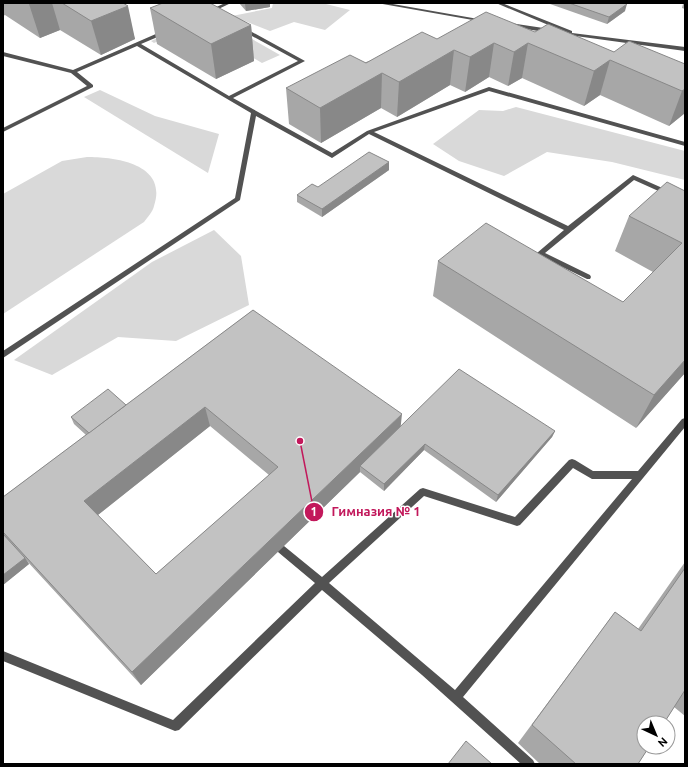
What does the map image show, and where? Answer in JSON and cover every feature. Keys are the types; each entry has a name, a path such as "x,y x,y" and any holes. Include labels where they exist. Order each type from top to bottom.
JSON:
{"lane":[{"path":"204,14 229,3"},
{"path":"379,3 488,21"},
{"path":"413,8 420,3"},
{"path":"498,3 578,35"},
{"path":"210,11 217,15"},
{"path":"503,24 685,49"},
{"path":"229,98 302,61 237,26"},
{"path":"74,72 170,29"},
{"path":"137,44 332,156 369,132 489,89 685,144"},
{"path":"3,54 74,72 91,86 3,130"},
{"path":"3,355 238,199 254,112"},
{"path":"369,132 568,229"},
{"path":"587,277 540,253 633,177 685,201"},
{"path":"456,698 685,421"},
{"path":"3,656 175,726 322,583 422,492 517,522 572,463 592,475 640,475"},
{"path":"281,549 426,671 529,764"}],"shaded area":[{"path":"273,3 322,3 350,10 325,30 294,22 270,31 232,16 272,8"},
{"path":"210,15 280,55 262,63 197,25 154,43 151,41"},
{"path":"100,90 155,116 219,134 208,173 84,97"},
{"path":"516,107 685,151 685,180 612,162 547,152 504,176 459,161 433,144 479,110 503,111"},
{"path":"87,157 99,157 125,161 147,172 154,181 156,192 153,210 144,222 3,314 3,194 62,161"},
{"path":"214,230 241,256 249,305 176,341 118,337 52,375 14,360 152,262"}],"building":[{"path":"62,3 123,3 128,6 91,21"},
{"path":"163,3 210,3 251,25 211,44 150,8"},
{"path":"569,3 625,3 627,4 609,17"},
{"path":"486,12 535,32 548,24 614,52 629,41 685,64 685,89 682,91 610,60 594,71 528,43 514,52 494,43 470,57 454,50 399,82 382,73 320,108 286,88 350,55 366,63 422,32 437,39"},
{"path":"369,152 389,162 322,209 297,195 312,184 318,187"},
{"path":"667,182 685,191 685,360 654,395 438,261 486,223 623,302 682,243 629,216"},
{"path":"253,310 402,414 132,672 3,532 3,497","holes":["205,407 278,467 156,574 84,501"]},
{"path":"459,369 555,431 498,495 425,444 384,484 360,466"},
{"path":"108,389 126,405 89,433 71,417"},
{"path":"3,534 25,558 3,575"},
{"path":"685,568 685,690 669,715 636,715 636,755 644,755 638,764 576,764 532,725 615,612 641,631"},
{"path":"466,741 492,764 448,764"}],"place":[{"name":"Гимназия № 1","path":"300,441"}]}
